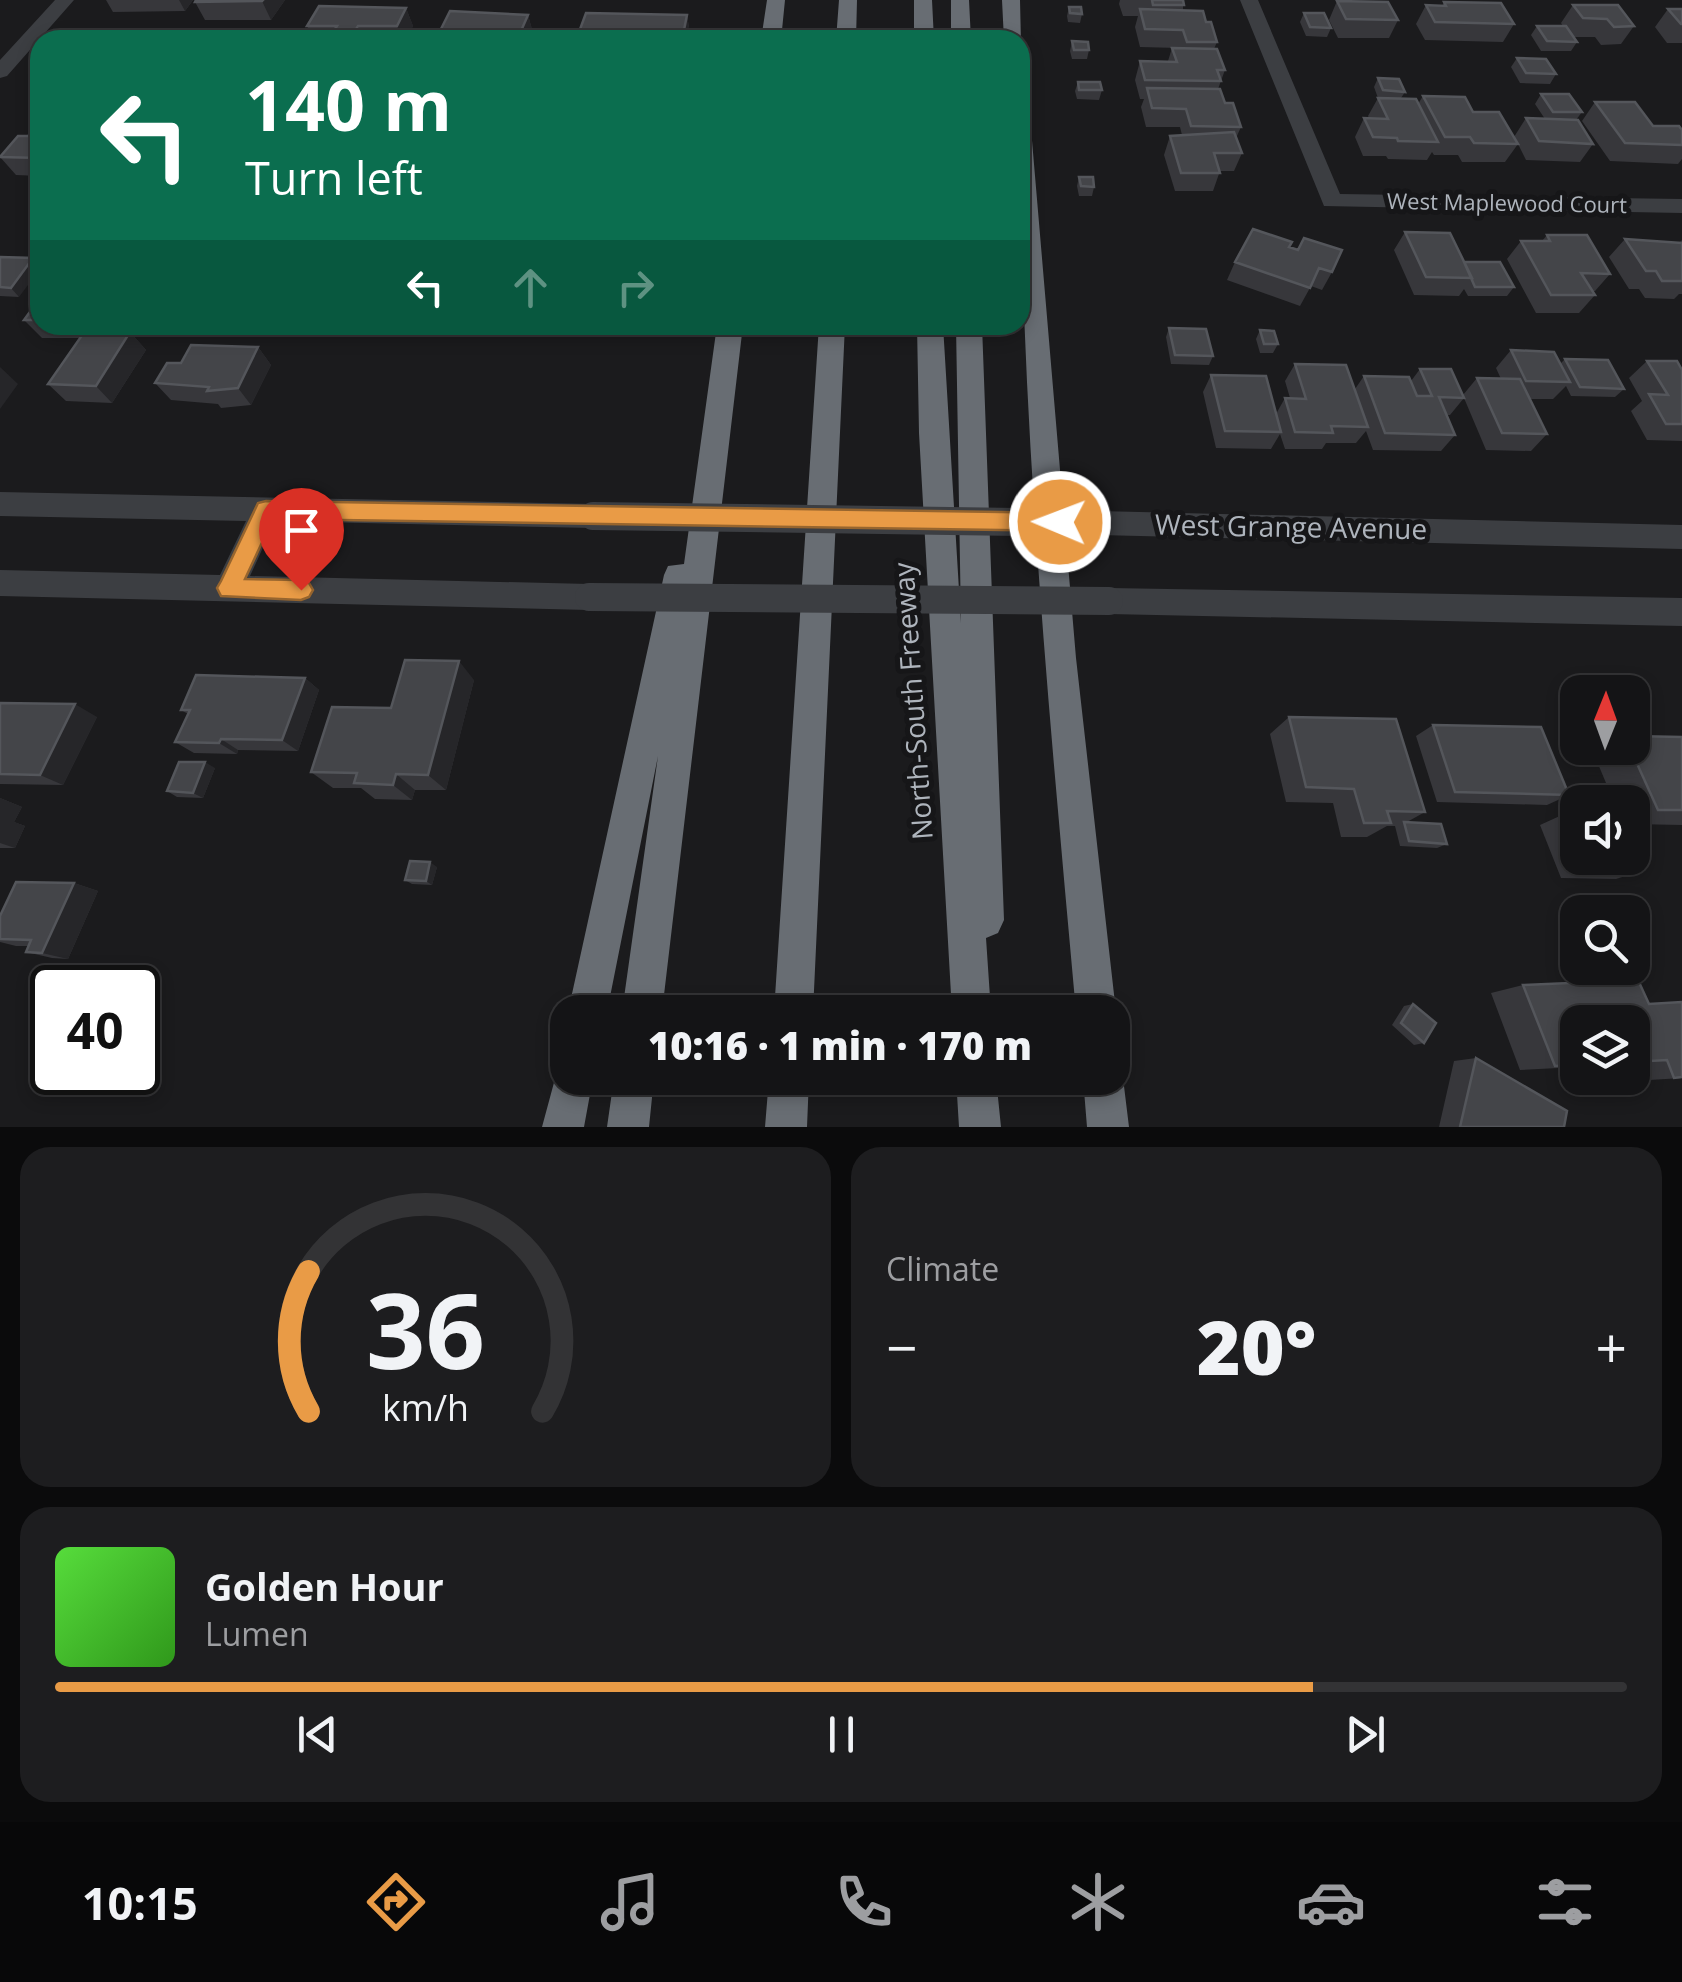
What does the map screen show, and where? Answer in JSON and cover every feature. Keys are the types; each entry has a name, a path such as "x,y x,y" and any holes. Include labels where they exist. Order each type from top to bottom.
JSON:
{"highway":[{"path":"772,30 776,0"},
{"path":"846,30 848,0"},
{"path":"923,0 924,30"},
{"path":"960,0 961,30"},
{"path":"1011,0 1013,30"},
{"path":"1030,252 1060,658 1094,995"},
{"path":"591,995 728,335"},
{"path":"644,995 728,335"},
{"path":"794,995 831,335"},
{"name":"North-South Freeway","path":"930,335 933,433 971,995"},
{"path":"969,335 988,995"},
{"path":"563,1127 570,1095"},
{"path":"628,1127 632,1095"},
{"path":"786,1127 788,1095"},
{"path":"977,1095 980,1127"},
{"path":"990,1095 991,1127"},
{"path":"1105,1095 1108,1127"}],"street":[{"path":"38,30 66,0"},
{"name":"West Maplewood Court","path":"1249,0 1332,201 1682,206"},
{"path":"0,72 30,39"},
{"name":"West Grange Avenue","path":"0,504 1682,537"},
{"path":"229,588 266,510"},
{"path":"0,583 589,597 1109,600 1682,612"}],"building":[{"path":"196,0 263,0 195,2"},
{"path":"1152,0 1183,0 1184,5 1153,5"},
{"path":"1337,1 1388,2 1398,20 1346,19"},
{"path":"1444,2 1501,3 1514,24 1435,22 1426,5 1446,6"},
{"path":"1573,5 1618,5 1634,26 1614,27 1607,19 1583,18"},
{"path":"319,6 406,8 397,26 334,30 337,26 307,26"},
{"path":"1069,7 1081,7 1082,14 1070,13"},
{"path":"1140,9 1203,11 1217,42 1187,42 1183,30 1145,29"},
{"path":"1668,9 1682,9 1682,24 1681,24"},
{"path":"450,11 528,15 521,30 441,29"},
{"path":"586,13 687,15 684,30 580,30"},
{"path":"1304,13 1324,13 1331,28 1310,27"},
{"path":"1537,26 1566,26 1577,42 1547,41"},
{"path":"1072,41 1088,42 1089,50 1074,50"},
{"path":"1172,48 1217,49 1225,70 1217,70 1221,81 1145,80 1140,61 1177,62"},
{"path":"1517,58 1546,59 1556,74 1526,73"},
{"path":"1378,78 1399,79 1405,92 1383,90"},
{"path":"1078,82 1100,82 1102,90 1079,90"},
{"path":"1147,88 1220,89 1225,103 1233,103 1241,127 1191,126 1186,109 1152,108"},
{"path":"1541,94 1569,94 1582,112 1553,112"},
{"path":"1423,96 1465,97 1473,112 1499,112 1518,144 1474,143 1470,137 1445,137"},
{"path":"1378,98 1416,99 1438,142 1373,137 1364,118 1388,119"},
{"path":"1595,102 1635,102 1653,126 1679,126 1682,145 1625,143"},
{"path":"1526,118 1578,120 1593,144 1539,141"},
{"path":"1234,132 1242,153 1214,153 1220,173 1181,173 1170,136"},
{"path":"18,136 28,136 30,158 0,157"},
{"path":"1079,177 1093,177 1094,187 1081,186"},
{"path":"1253,229 1292,242 1289,247 1298,250 1304,238 1342,250 1332,272 1319,268 1310,288 1235,262"},
{"path":"1405,232 1450,233 1472,278 1426,277"},
{"path":"1547,235 1587,235 1610,274 1581,273 1595,295 1551,295 1521,241 1550,241"},
{"path":"1625,239 1682,243 1682,281 1662,281 1656,271 1646,271"},
{"path":"0,257 30,258 11,288 0,287"},
{"path":"1464,262 1500,262 1514,287 1475,287"},
{"path":"1169,328 1206,329 1213,356 1175,355"},
{"path":"1260,330 1274,331 1278,344 1264,344"},
{"path":"82,335 128,335 96,386 48,384"},
{"path":"191,345 258,347 238,388 207,391 209,387 155,383 167,363 181,363"},
{"path":"1511,350 1554,352 1570,382 1526,381"},
{"path":"1565,359 1608,360 1624,389 1580,387"},
{"path":"1647,361 1677,361 1682,370 1682,424 1666,424 1649,394 1668,395"},
{"path":"1295,364 1346,365 1368,427 1331,426 1333,433 1295,432 1285,398 1306,399"},
{"path":"1420,369 1451,369 1464,398 1439,397 1455,435 1385,433 1364,376 1409,377 1417,396 1432,396"},
{"path":"1211,375 1266,376 1281,432 1225,431"},
{"path":"1477,378 1520,379 1547,434 1502,433"},
{"path":"405,660 459,661 428,775 396,774 393,785 354,783 357,773 311,772 332,707 391,708"},
{"path":"196,675 305,678 282,740 175,742 190,710 181,710"},
{"path":"0,703 75,704 40,775 0,774"},
{"path":"1289,717 1396,719 1425,812 1387,811 1391,823 1364,823 1354,789 1306,787"},
{"path":"1433,725 1541,727 1565,785 1560,785 1560,795 1455,792"},
{"path":"1650,736 1682,737 1682,810 1658,810 1638,765 1650,765"},
{"path":"179,762 205,762 193,793 167,791"},
{"path":"1404,822 1441,824 1447,844 1409,841"},
{"path":"410,861 430,862 426,881 405,880"},
{"path":"16,882 74,883 42,953 26,952 31,940 0,939 0,916"},
{"path":"1523,985 1640,985 1649,1004 1682,1002 1682,1077 1674,1078 1667,1060 1650,1061 1650,1005 1560,1005 1560,1066 1555,1066"},
{"path":"1413,1004 1436,1023 1424,1043 1401,1023"},
{"path":"1476,1058 1567,1111 1564,1127 1460,1127"}],"route":[{"path":"301,590 229,588 266,510 1060,522"}]}
